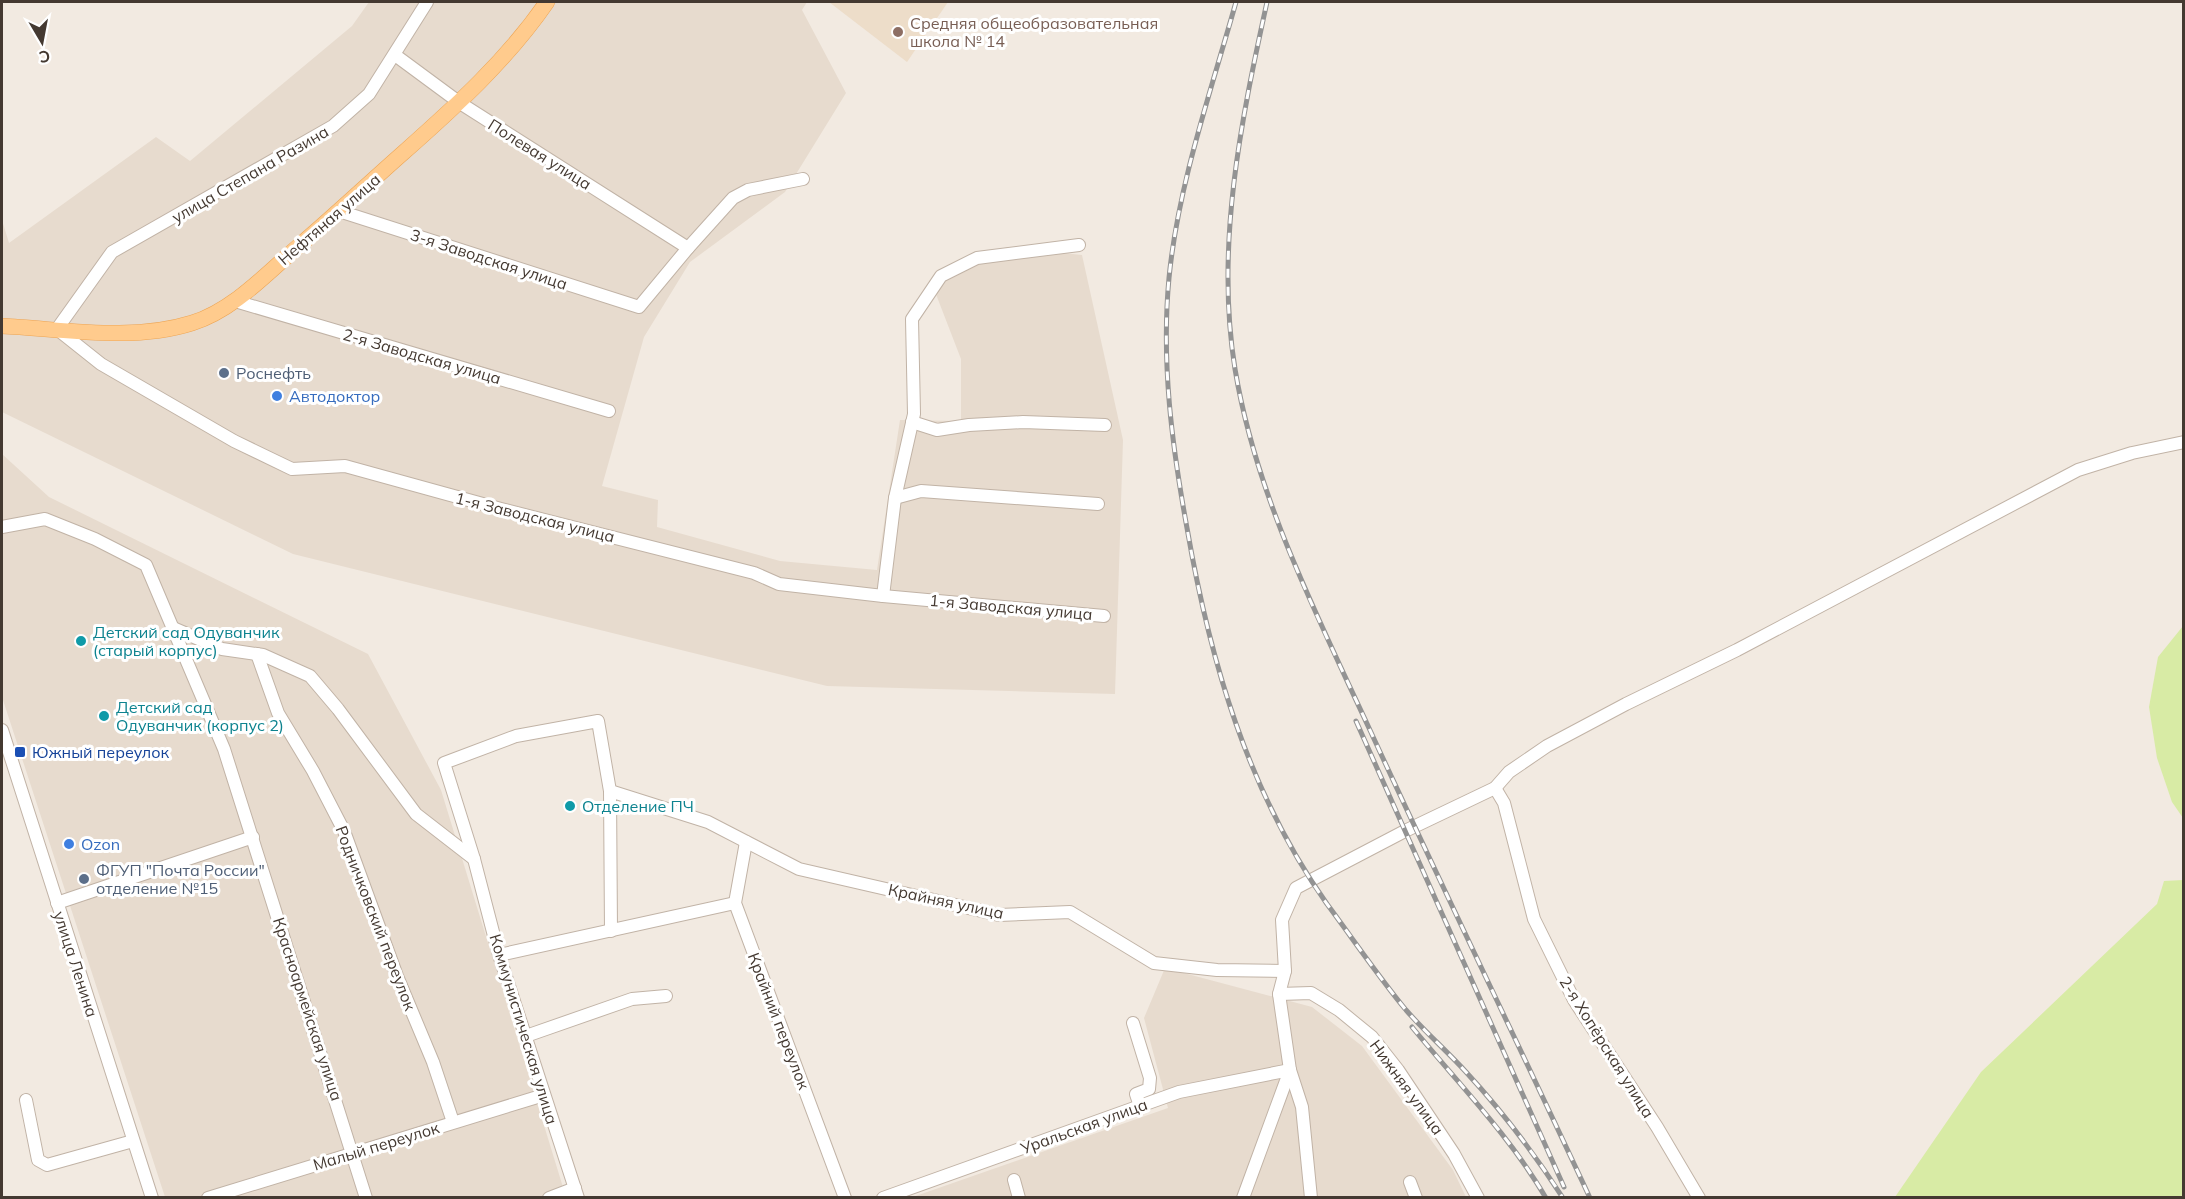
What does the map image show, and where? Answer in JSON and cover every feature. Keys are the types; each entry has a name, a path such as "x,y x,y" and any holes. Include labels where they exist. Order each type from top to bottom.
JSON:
{"main road":[{"name":"Нефтяная улица","path":"57,329 125,334 150,333 193,323 213,315 235,301 460,103 520,39 547,2"},
{"path":"2,326 57,329"}],"street":[{"name":"улица Степана Разина","path":"57,329 112,252 333,126 369,94 427,2"},
{"name":"Полевая улица","path":"395,55 460,103 688,248"},
{"path":"688,248 733,198 748,190 803,178"},
{"name":"3-я Заводская улица","path":"339,211 639,307 688,248"},
{"path":"883,596 895,498 914,414 912,319 941,276 976,258 1079,245"},
{"name":"2-я Заводская улица","path":"235,301 609,411"},
{"name":"1-я Заводская улица","path":"57,329 101,364 234,441 292,469 345,466 501,510 754,573 779,584 1104,616"},
{"path":"912,422 937,430 969,425 1023,422 1105,425"},
{"path":"1311,1197 1302,1107 1290,1070 1279,994 1285,971 1282,920 1296,888 1494,788 1509,772 1547,746 1626,704 1737,650 2078,470 2132,453 2184,442"},
{"path":"895,498 921,491 1098,504"},
{"name":"Красноармейская улица","path":"2,527 45,519 94,539 146,565 224,749 366,1197"},
{"path":"173,628 222,649 257,654 310,676 338,709 416,814 474,859"},
{"name":"Родничковский переулок","path":"257,654 278,713 313,771 344,831 397,976 433,1062 453,1122"},
{"name":"Коммунистическая улица","path":"576,1193 500,955 444,762 516,736 598,721 610,791"},
{"name":"улица Ленина","path":"2,730 152,1197"},
{"name":"2-я Хопёрская улица","path":"1494,788 1504,803 1534,919 1564,980 1699,1197"},
{"path":"610,791 611,931"},
{"name":"Крайняя улица","path":"610,791 708,822 799,869 999,915 1070,912 1154,963 1216,970 1285,971"},
{"path":"57,903 253,837"},
{"path":"500,955 735,903 746,842"},
{"name":"Крайний переулок","path":"735,903 845,1197"},
{"name":"Нижняя улица","path":"1279,994 1311,993 1339,1010 1372,1037 1398,1070 1454,1154 1478,1197"},
{"path":"526,1036 632,999 666,996"},
{"path":"1133,1023 1150,1078 1149,1089 1137,1094 1140,1106"},
{"path":"1243,1197 1290,1070"},
{"name":"Уральская улица","path":"883,1197 1179,1092 1290,1070"},
{"name":"Малый переулок","path":"208,1197 544,1095"},
{"path":"26,1100 38,1160 47,1165 133,1141"},
{"path":"1014,1180 1019,1197"},
{"path":"1410,1182 1416,1197"},
{"path":"549,1197 576,1193"}],"shaded area":[{"path":"369,2 807,2 802,10 846,93 785,192 690,262 644,337 602,486 658,500 657,527 780,561 877,570 900,420 961,421 961,359 932,284 1007,247 1082,255 1123,440 1115,694 827,686 293,554 2,412 2,220 9,243 156,137 190,161 352,26"},
{"name":"Средняя общеобразовательная школа № 14","path":"829,2 948,2 907,62"},
{"path":"2,454 49,497 368,654 441,790 566,1197 165,1197 2,697"},
{"path":"1165,968 1312,1007 1362,1046 1453,1170 1466,1197 910,1198 1168,1108 1144,1018"}],"green space":[{"path":"2183,626 2183,818 2172,802 2157,758 2149,707 2158,657"},
{"path":"2183,880 2183,1197 1895,1197 1981,1072 2157,904 2164,881"}],"railway":[{"path":"1236,2 1206,104 1180,208 1173,243 1167,309 1169,404 1187,528 1207,627 1236,724 1254,771 1299,861 1327,904 1406,1010 1466,1072 1505,1117 1563,1198"},
{"path":"1267,2 1240,138 1229,230 1230,323 1235,369 1257,462 1290,553 1309,597 1590,1198"},
{"path":"1356,721 1564,1187"},
{"path":"1412,1027 1500,1131 1546,1198"}],"place":[{"name":"Средняя общеобразовательная школа № 14","path":"898,32"},
{"name":"Роснефть","path":"224,373"},
{"name":"Автодоктор","path":"277,396"},
{"name":"Детский сад Одуванчик (старый корпус)","path":"81,641"},
{"name":"Детский сад Одуванчик (корпус 2)","path":"104,716"},
{"name":"Южный переулок","path":"20,752"},
{"name":"Отделение ПЧ","path":"570,806"},
{"name":"Ozon","path":"69,844"},
{"name":"ФГУП \"Почта России\" отделение №15","path":"84,879"}]}
